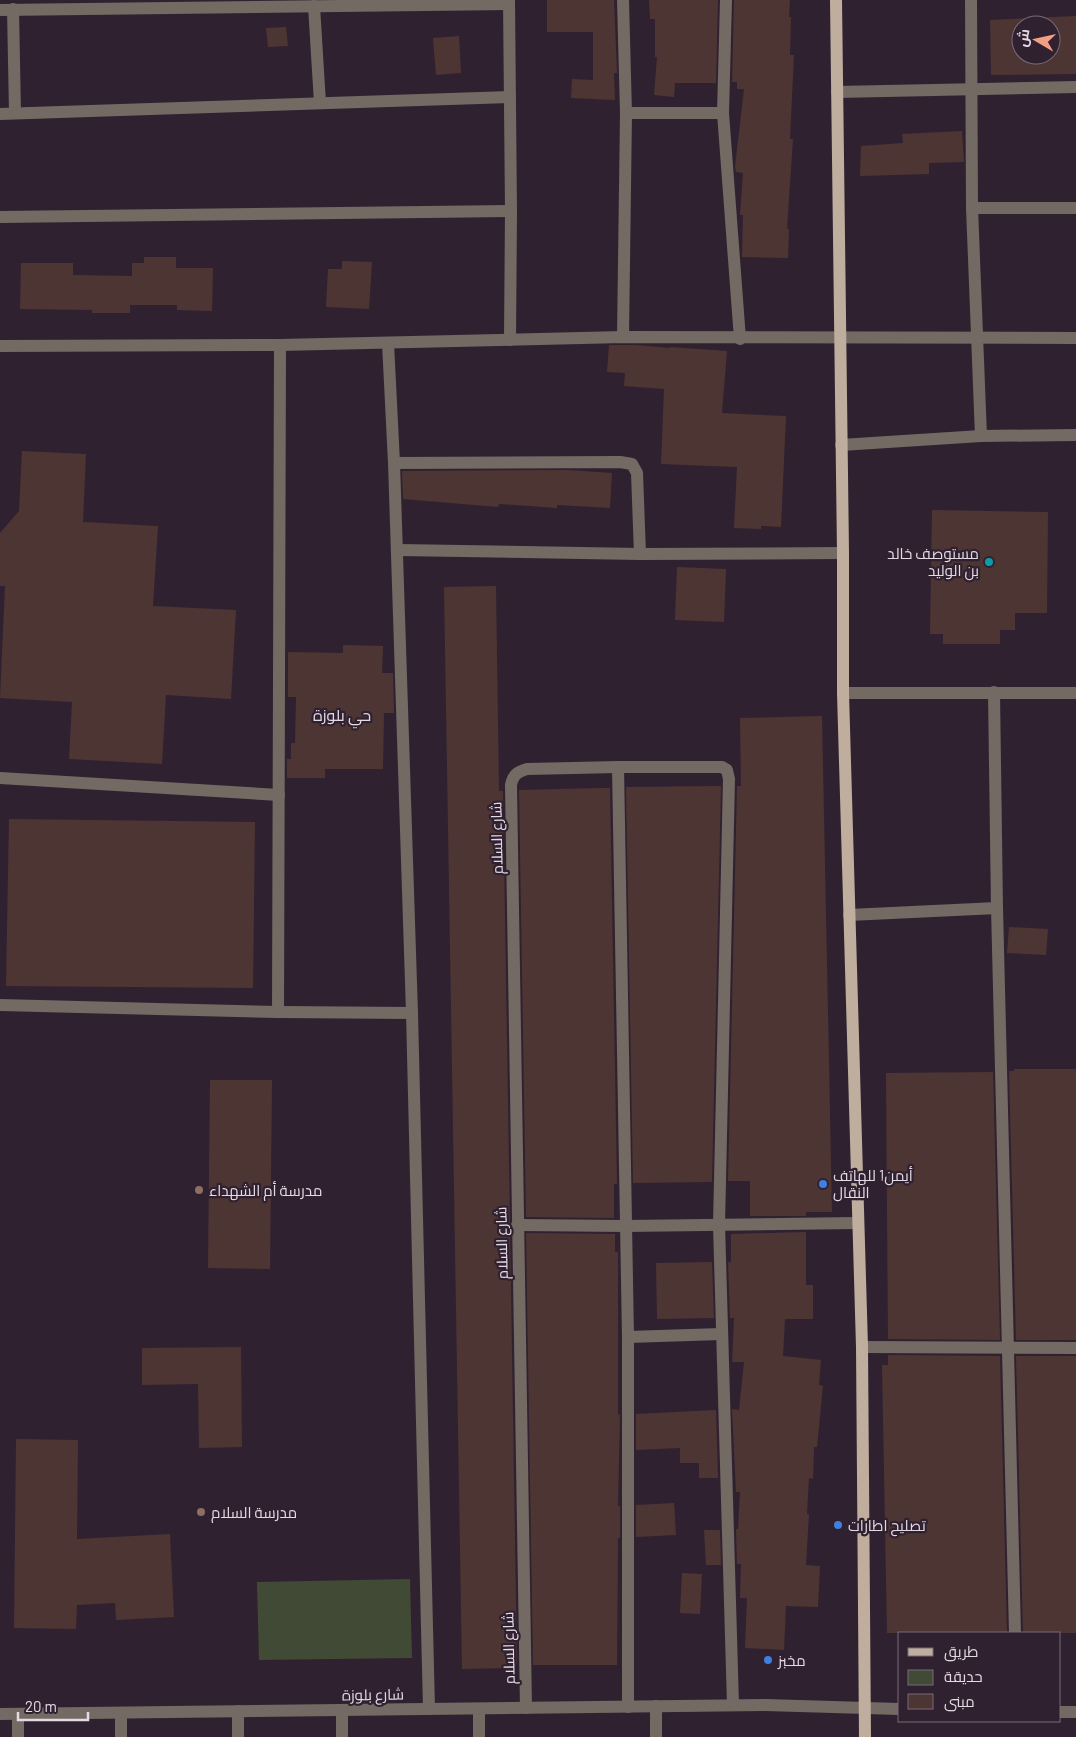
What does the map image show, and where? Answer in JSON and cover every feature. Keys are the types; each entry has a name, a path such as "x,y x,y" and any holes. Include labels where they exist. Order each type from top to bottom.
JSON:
{"main road":[{"path":"836,0 841,337 843,693 862,1347 865,1737"}],"street":[{"path":"623,0 626,113 623,338"},
{"path":"726,0 723,113 740,339"},
{"path":"971,0 972,208 980,436"},
{"path":"15,113 6,9 177,4 314,6 509,2 510,340"},
{"path":"314,6 320,103"},
{"path":"837,92 1076,87"},
{"path":"0,114 510,97"},
{"path":"626,113 723,113"},
{"path":"972,208 1076,208"},
{"path":"0,217 511,211"},
{"path":"0,346 388,343 623,338 1076,338"},
{"path":"388,343 398,550 412,1013 429,1709"},
{"path":"278,1012 280,344"},
{"path":"841,445 980,436 1076,435"},
{"path":"394,463 620,462 632,464 637,473 640,554"},
{"path":"398,550 640,554 843,553"},
{"path":"994,692 997,908 1015,1632"},
{"path":"843,693 1076,693"},
{"path":"628,1707 628,1338 618,767 722,767 727,770 729,778 719,1225 722,1334 739,1705"},
{"name":"شارع السلام","path":"526,1708 511,785 513,777 518,772 527,769 618,767"},
{"path":"0,778 278,795"},
{"path":"849,915 997,908"},
{"path":"0,1005 278,1012 412,1013"},
{"path":"517,1225 626,1226 857,1223"},
{"path":"628,1338 722,1334"},
{"path":"862,1347 1076,1348"},
{"name":"شارع بلوزة","path":"0,1714 739,1705 898,1709"},
{"path":"656,1706 656,1737"},
{"path":"479,1709 479,1737"},
{"path":"342,1710 342,1737"},
{"path":"238,1711 238,1737"},
{"path":"1061,1712 1076,1712"},
{"path":"121,1713 121,1737"},
{"path":"18,1714 18,1737"}],"green space":[{"path":"410,1579 412,1658 259,1660 257,1582"}],"building":[{"path":"547,0 614,0 617,73 614,73 615,100 571,98 572,79 593,80 593,32 547,32"},
{"path":"649,0 718,0 716,83 675,83 674,97 654,95 657,57 655,57 655,19 650,19"},
{"path":"734,0 790,0 790,55 794,55 790,139 793,139 787,229 789,229 788,258 742,257 743,215 740,215 743,173 736,172 735,167 744,89 737,89 737,82 732,82"},
{"path":"1076,16 1076,74 991,75 990,20 1011,19 1011,65 1061,65 1061,17"},
{"path":"286,27 288,46 268,47 266,28"},
{"path":"459,36 461,73 436,75 433,38"},
{"path":"962,131 964,162 929,163 929,174 860,176 861,146 903,143 902,134"},
{"path":"144,257 176,257 176,268 213,268 212,311 177,310 177,305 130,305 130,313 92,313 92,310 20,309 21,263 73,263 73,275 132,276 132,263 144,263"},
{"path":"342,261 372,262 369,309 326,307 328,269 342,269"},
{"path":"609,345 727,351 722,413 786,416 781,527 761,526 761,529 734,528 737,467 661,464 664,389 624,386 625,373 607,372"},
{"path":"22,451 86,454 83,522 158,526 153,606 236,610 231,699 166,695 162,764 69,759 72,702 0,698 5,586 0,586 0,533 19,511"},
{"path":"568,470 612,473 610,508 557,505 557,508 499,504 498,507 403,499 402,471"},
{"name":"مستوصف خالد بن الوليد","path":"932,510 1048,512 1047,613 1015,613 1015,630 1000,630 1000,644 943,644 943,634 930,634"},
{"path":"677,567 726,569 724,622 675,620"},
{"path":"496,586 499,791 503,791 517,1665 513,1665 513,1668 462,1669 444,587"},
{"path":"343,645 383,646 382,673 393,673 394,713 384,713 383,769 325,769 325,778 287,778 287,759 291,759 291,743 295,743 296,697 288,697 288,652 343,653"},
{"path":"822,716 832,1212 806,1212 806,1216 750,1216 750,1181 728,1181 737,786 741,786 740,718"},
{"path":"721,786 712,1182 633,1183 626,787"},
{"path":"610,788 617,1184 614,1184 614,1218 526,1217 519,790"},
{"path":"9,819 255,822 253,988 6,986"},
{"path":"1009,927 1048,929 1046,955 1007,953"},
{"path":"1014,1069 1076,1069 1076,1340 1016,1340 1009,1071 1014,1071"},
{"path":"993,1072 1000,1340 888,1339 886,1073"},
{"path":"210,1080 272,1080 270,1269 208,1268"},
{"path":"806,1232 806,1285 813,1285 813,1319 785,1319 783,1356 821,1360 819,1385 823,1386 817,1447 814,1447 813,1479 809,1478 806,1565 820,1566 818,1607 786,1606 784,1650 745,1648 747,1598 740,1598 741,1564 737,1564 736,1529 738,1529 740,1492 736,1492 732,1409 739,1410 744,1362 732,1362 734,1318 730,1318 728,1262 731,1262 731,1234"},
{"path":"526,1233 615,1234 615,1252 618,1252 618,1415 620,1414 617,1665 533,1665"},
{"path":"712,1262 714,1318 657,1319 656,1263"},
{"path":"241,1347 242,1447 199,1448 198,1384 142,1385 142,1348"},
{"path":"888,1355 1000,1356 1007,1632 887,1633 882,1365 888,1365"},
{"path":"1016,1356 1076,1356 1076,1633 1023,1632"},
{"path":"716,1410 718,1478 699,1478 699,1463 680,1463 680,1448 636,1450 636,1414"},
{"path":"16,1439 78,1440 77,1539 170,1534 174,1617 116,1620 115,1603 77,1605 76,1629 14,1628"},
{"path":"674,1503 676,1535 636,1537 636,1505"},
{"path":"704,1530 720,1530 721,1565 706,1565"},
{"path":"682,1573 702,1574 700,1614 680,1613"}],"place":[{"name":"مستوصف خالد بن الوليد","path":"989,562"},
{"name":"أيمن1 للهاتف النقال","path":"823,1184"},
{"name":"مدرسة أم الشهداء","path":"199,1190"},
{"name":"مدرسة السلام","path":"201,1512"},
{"name":"تصليح اطارات","path":"838,1525"},
{"name":"مخبز","path":"768,1660"}],"district":[{"name":"حي بلوزة","path":"342,714"}]}
